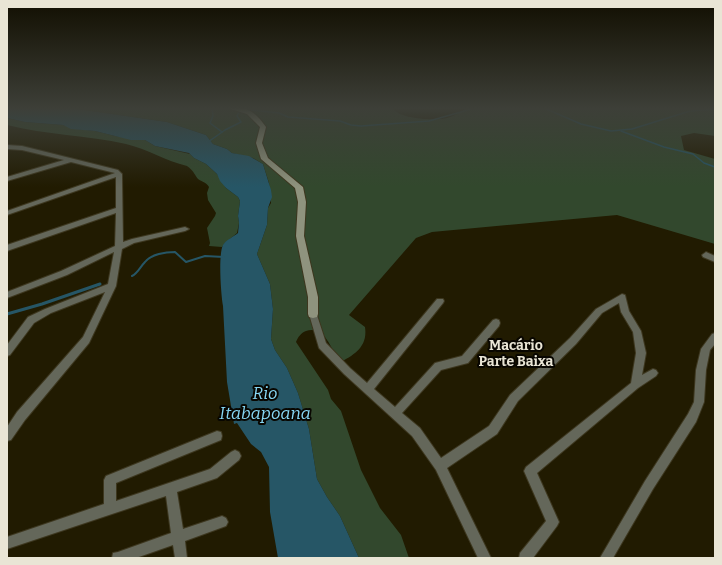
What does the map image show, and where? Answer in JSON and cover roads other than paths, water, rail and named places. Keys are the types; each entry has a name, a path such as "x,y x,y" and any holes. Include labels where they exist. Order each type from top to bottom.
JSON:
{"street":[{"path":"261,134 259,143 265,159 299,187 302,202 300,236 313,297 313,314 322,345 347,371 416,432 440,466 485,558"},
{"path":"7,147 22,148 68,159 116,171 119,174"},
{"path":"7,179 68,159"},
{"path":"7,436 21,416 86,340 112,286 119,246 119,174"},
{"path":"7,213 119,174"},
{"path":"7,248 119,209"},
{"path":"7,294 64,273 132,241 185,229"},
{"path":"706,255 715,259"},
{"path":"7,352 31,320 48,311 112,286"},
{"path":"440,466 493,430 514,398 573,341 599,310 622,297 625,312 637,331 641,353 636,385"},
{"path":"368,389 440,301"},
{"path":"395,414 438,366 465,360 496,323"},
{"path":"606,558 649,485 692,418 699,402 701,370 706,349 715,337"},
{"path":"525,558 553,522 530,471 636,385 653,373"},
{"path":"110,509 110,480 217,436"},
{"path":"7,543 214,474 235,456"},
{"path":"171,489 181,558"},
{"path":"118,558 222,522"}],"water":[{"name":"Rio Itabapoana","path":"108,134 204,134 213,144 227,149 232,153 249,156 263,164 272,197 268,208 267,225 257,254 270,284 273,309 271,339 275,350 287,368 298,393 309,429 317,479 340,516 359,558 278,558 270,512 269,467 261,452 251,444 237,423 234,424 227,382 220,266 221,250 224,243 238,233 240,201 238,197 226,188 220,181 217,174 206,164 194,158 189,153 155,146 145,140 131,140"}],"waterway":[{"path":"208,142 219,134"},
{"path":"630,134 664,147 693,154 704,163 715,167"},
{"path":"132,276 148,259 163,253 175,252 186,262 205,256 224,257"},
{"path":"7,314 42,304 100,284"}],"district":[{"name":"Macário Parte Baixa","path":"516,354"}]}
